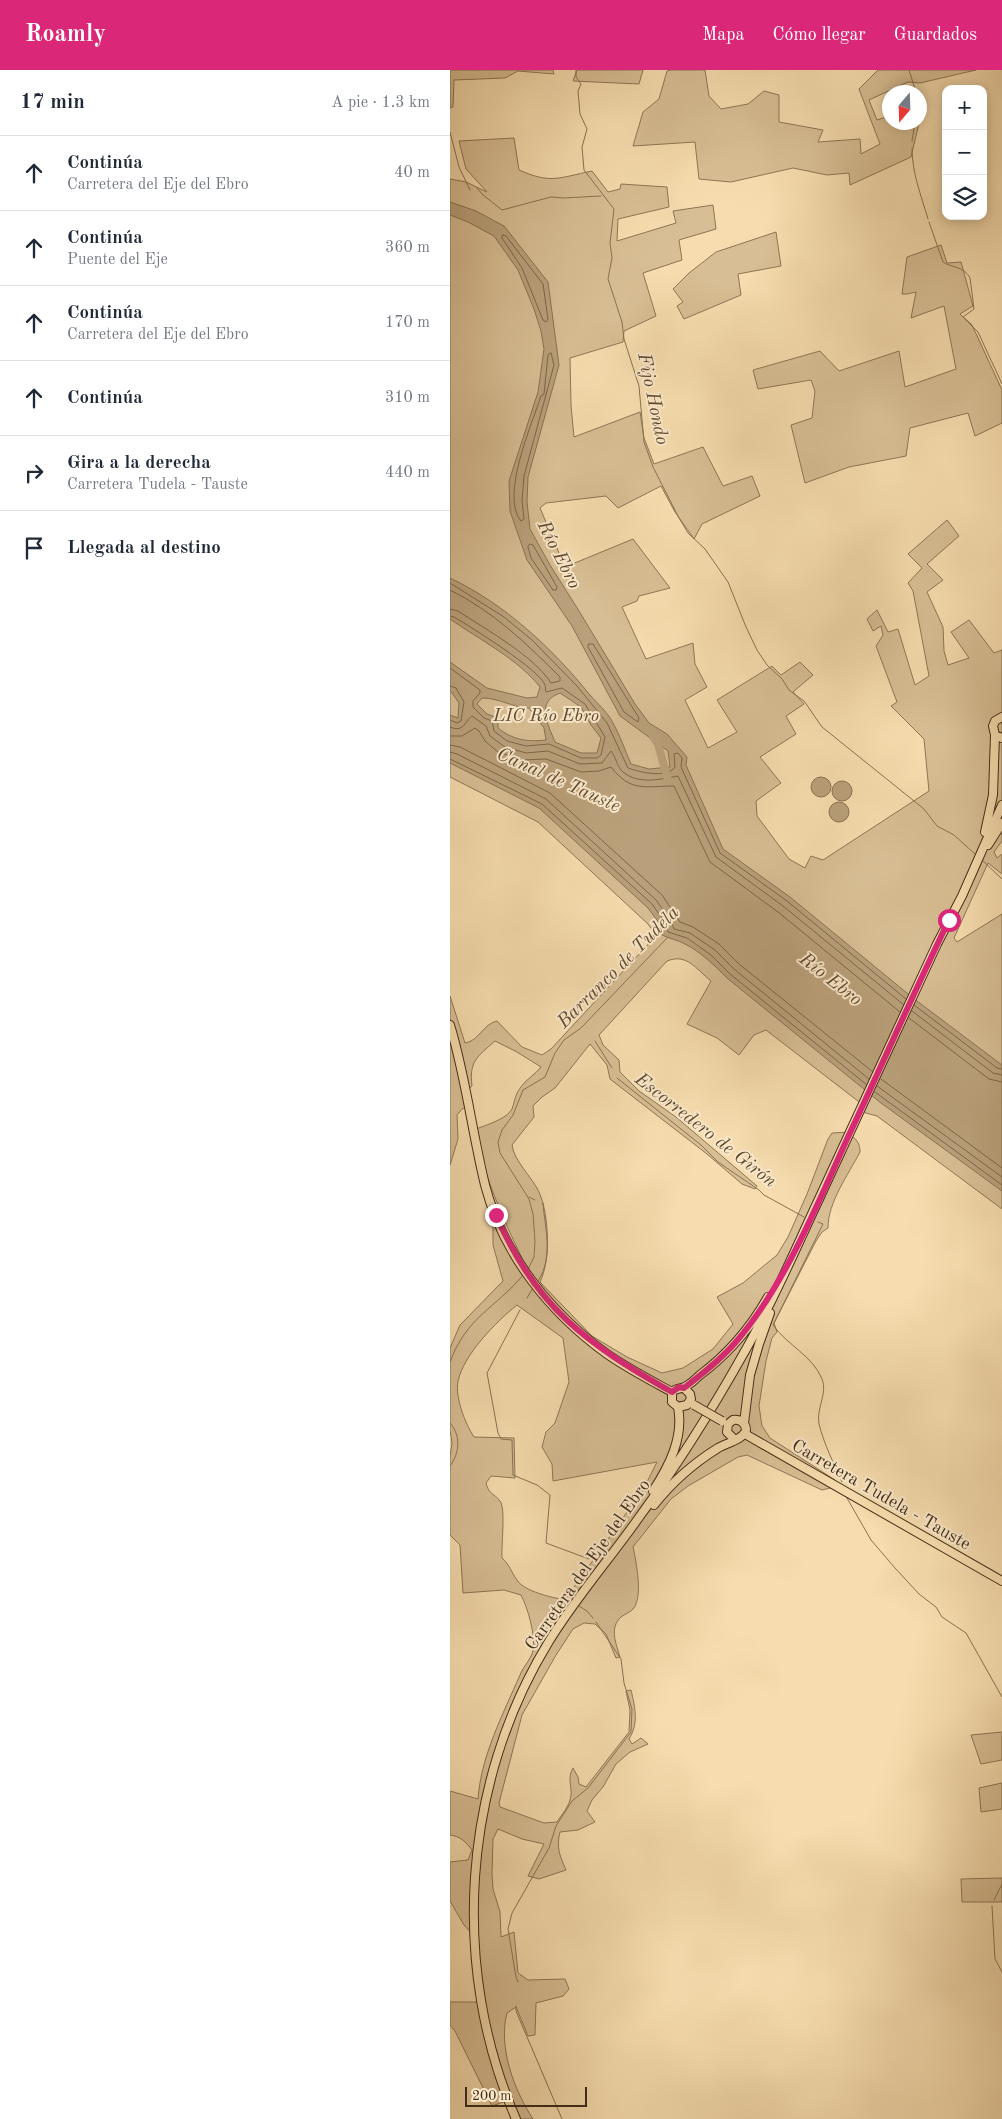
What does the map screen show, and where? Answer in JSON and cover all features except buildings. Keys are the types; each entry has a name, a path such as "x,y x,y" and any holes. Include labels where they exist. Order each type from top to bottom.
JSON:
{"main road":[{"path":"949,920 959,890 982,840 991,811 999,737 993,730 994,724 1002,717"},
{"path":"962,896 1002,805"},
{"path":"949,920 1002,823"},
{"name":"Carretera del Eje del Ebro","path":"516,2119 493,2055 477,1974 473,1895 479,1834 496,1757 520,1695 548,1642 661,1488 713,1407 756,1331 800,1241 949,920"},
{"path":"450,1025 465,1079 485,1185 506,1239 521,1265 550,1304 586,1338 608,1355 672,1392"},
{"path":"614,1551 676,1480 709,1454 734,1439 742,1438 745,1434 744,1423 750,1375 759,1344 770,1313 803,1242 815,1208"},
{"path":"684,1388 717,1361 749,1326 761,1309 800,1241"},
{"path":"672,1392 679,1387 684,1388 690,1394 692,1404"},
{"path":"672,1392 672,1402 678,1407 692,1404 725,1423 736,1420 744,1423"},
{"path":"591,1582 645,1503 667,1465 680,1431 678,1407"},
{"path":"725,1423 727,1432 734,1439"},
{"name":"Carretera Tudela - Tauste","path":"745,1434 1002,1581"}],"green space":[{"path":"450,70 553,70 554,74 518,71 505,78 454,80 453,107 450,108"},
{"path":"577,70 643,70 639,84 573,81"},
{"path":"705,70 709,96 721,109 748,104 764,91 779,95 779,122 823,130 818,142 860,139 861,154 880,144 859,89 878,70 976,70 920,83 908,82 902,85 882,85 882,94 869,100 877,120 882,118 882,130 917,130 911,157 850,185 849,173 827,175 793,168 731,182 699,179 695,142 633,146 643,112 659,99 667,71"},
{"name":"LIC Río Ebro","path":"514,138 519,170 539,177 555,178 592,171 608,192 620,189 621,184 667,187 669,207 618,219 617,241 676,223 673,211 713,205 716,229 679,240 682,260 643,273 656,316 624,331 623,342 570,358 574,437 640,412 644,438 654,464 703,447 723,486 752,476 760,496 702,524 694,539 675,512 661,486 618,508 606,496 546,503 540,508 565,567 633,539 670,588 639,596 637,601 622,607 646,659 693,643 695,664 707,687 685,700 708,748 737,732 717,700 772,666 781,675 800,662 813,675 793,692 804,704 786,716 796,734 760,757 781,783 756,801 757,816 789,859 805,868 811,856 823,860 929,791 924,739 891,706 897,702 876,646 883,635 881,626 873,631 867,619 877,610 888,632 898,629 915,685 929,676 913,591 908,583 922,568 908,554 947,520 959,536 927,564 943,580 927,592 943,627 944,651 948,665 969,658 951,632 969,620 994,653 1002,650 1002,841 994,852 997,858 1002,854 1002,874 988,863 954,938 957,942 1002,914 1002,1209 877,1116 862,1112 863,1105 766,1030 754,1035 739,1055 717,1038 687,1024 711,981 691,964 680,959 667,961 599,1035 603,1045 619,1060 620,1072 639,1091 676,1117 757,1186 755,1189 742,1184 707,1154 610,1079 607,1065 590,1044 555,1088 533,1106 534,1117 512,1145 516,1157 539,1192 545,1212 547,1250 544,1273 540,1282 592,1336 627,1357 662,1373 683,1368 713,1349 733,1324 717,1297 743,1283 777,1255 788,1237 832,1133 851,1132 850,1135 858,1142 860,1152 831,1208 828,1228 822,1232 816,1241 774,1323 777,1332 772,1338 766,1361 759,1406 762,1426 770,1438 835,1480 834,1487 822,1490 747,1455 738,1457 688,1486 671,1499 633,1547 638,1578 638,1595 634,1608 621,1617 615,1626 615,1641 620,1657 616,1658 606,1634 595,1624 584,1623 573,1629 522,1715 499,1803 500,1807 544,1823 557,1822 567,1807 571,1796 570,1779 573,1768 578,1777 579,1784 586,1787 629,1732 630,1710 626,1691 631,1690 635,1715 634,1727 629,1739 632,1744 641,1738 648,1744 630,1752 616,1764 603,1787 592,1800 587,1811 595,1822 578,1830 560,1832 559,1852 566,1870 539,1879 528,1876 544,1844 522,1839 498,1829 493,1839 493,1889 500,1912 501,1937 514,1932 518,1973 528,1980 565,1979 569,1989 563,1996 536,2003 535,2035 528,2036 516,2007 507,2013 505,2040 509,2068 526,2108 533,2119 516,2119 509,2100 492,2106 455,2031 450,2025 450,2002 481,2002 475,1937 464,1925 450,1901 450,1862 468,1860 472,1850 462,1840 450,1835 450,1791 478,1799 483,1767 488,1751 521,1672 532,1654 534,1645 531,1623 521,1595 504,1590 463,1593 460,1545 450,1535 450,1457 452,1443 450,1430 450,1348 460,1325 503,1281 493,1245 493,1221 499,1217 512,1244 522,1258 494,1196 474,1130 509,1113 519,1090 541,1067 495,1041 479,1056 473,1065 472,1086 468,1090 472,1105 462,1109 457,1115 458,1139 450,1165 450,996 465,1043 470,1042 488,1025 497,1021 522,1047 542,1055 551,1049 654,938 653,931 648,924 538,822 450,777 450,179 466,182 487,192 466,169 459,141","holes":["517,1305 563,1338 569,1382 555,1423 546,1432 542,1447 552,1464 553,1481 657,1462 644,1488 565,1600 526,1588 517,1580 502,1558 502,1505 498,1498 490,1492 486,1483 491,1476 515,1478 514,1438 474,1437 467,1425 457,1388 461,1371 474,1350 491,1329"]},
{"path":"776,232 781,266 738,274 741,295 684,319 677,306 683,302 673,289 689,273 716,252"},
{"path":"941,245 947,263 961,262 973,306 960,314 972,325 1002,390 1002,423 975,436 968,413 910,428 906,456 849,467 805,483 791,425 812,418 815,391 811,380 758,389 753,370 820,351 839,371 899,351 905,387 956,369 944,306 911,318 916,292 902,294 907,257"},
{"path":"1002,1732 1002,1760 981,1764 971,1735"},
{"path":"1002,1783 1002,1809 981,1812 979,1788"},
{"path":"1002,1878 1002,1902 962,1902 961,1879"}],"water":[{"name":"Canal de Tauste","path":"450,202 476,211 504,226 548,282 559,365 528,477 527,502 530,529 550,565 635,704 649,723 667,734 687,757 686,765 723,849 790,897 913,998 1002,1065 1002,1191 881,1103 727,978 702,955 691,947 662,935 662,927 648,908 539,808 450,763 450,715 458,718 459,703 450,690 450,662 487,688 527,698 537,697 540,687 510,659 450,619 450,578 490,601 544,644 605,711 618,732 631,764 649,769 670,767 668,751 620,716 572,626 527,560 510,511 509,481 538,392 544,349 541,331 518,270 494,236 450,215","holes":["560,693 581,707 601,738 597,753 581,753 555,742 547,721 546,708 552,697","482,698 494,699 529,708 544,728 546,740 520,739 504,732 498,728 498,718 487,714 477,704"]},
{"path":"821,777 828,780 831,787 828,794 821,797 814,794 811,787 814,780"},
{"path":"842,781 849,784 852,791 849,798 842,801 835,798 832,791 835,784"},
{"path":"839,802 846,805 849,812 846,819 839,822 832,819 829,812 832,805"}],"waterway":[{"name":"Fijo Hondo","path":"576,70 576,77 581,84 578,91 580,114 587,129 582,147 584,170 614,209 610,243 612,258 608,279 639,386 644,442 653,467 688,533 705,549 728,582 746,627 767,665 782,679 789,690 804,701 822,727 924,809 937,826 954,835 976,855"},
{"path":"909,70 914,85"},
{"path":"912,141 914,130"},
{"path":"450,132 459,167 470,190"},
{"path":"912,148 915,175 928,219"},
{"path":"477,188 502,210 551,197 601,196"},
{"path":"929,222 943,262 965,271 970,278 974,309 963,317 978,332 1002,384"},
{"name":"Río Ebro","path":"653,737 658,744 667,777"},
{"path":"981,859 1002,879"},
{"name":"Barranco de Tudela","path":"528,1269 534,1257 533,1214 529,1199 500,1153 498,1142 502,1130 513,1115 523,1090 545,1077 555,1053 564,1040 581,1028 668,937"},
{"name":"Escorredero de Girón","path":"595,1041 612,1068"},
{"name":"Escorredero de Girón","path":"617,1078 701,1145 718,1162 764,1195 804,1217"},
{"name":"Barranco de Tudela","path":"529,1197 535,1200"},
{"path":"538,1281 543,1272 547,1253 547,1233 543,1203"},
{"name":"Escorredero de Girón","path":"818,1222 823,1224 773,1325 785,1339 813,1364 822,1379 824,1390 819,1412 819,1424 826,1446 842,1482"},
{"name":"Barranco de Tudela","path":"450,1362 457,1346 473,1323 524,1274"},
{"path":"527,1298 533,1288"},
{"path":"520,1310 487,1373 498,1433 501,1439 512,1440 513,1475 537,1485 550,1495 546,1543 589,1559"},
{"name":"Barranco de Tudela","path":"450,1423 456,1433 458,1444 456,1455 450,1466"},
{"name":"Escorredero de Girón","path":"847,1498 871,1540 895,1568 919,1594 936,1607 942,1617 966,1633 1002,1697"},
{"path":"579,1606 593,1618"},
{"path":"518,1982 508,1929 512,1913 549,1848 556,1826 572,1801 588,1788 631,1732 632,1709 624,1683 621,1659 596,1622"},
{"name":"Escorredero de Girón","path":"994,1900 1002,1884"},
{"name":"Escorredero de Girón","path":"992,1906 995,1959 1002,1972"},
{"path":"516,2006 516,2011 562,2119"}],"route":[{"path":"496,1215 506,1239 521,1265 550,1304 566,1321 608,1355 636,1372 672,1392 679,1387 684,1388 703,1374 734,1345 771,1293 800,1241 949,920"}]}
